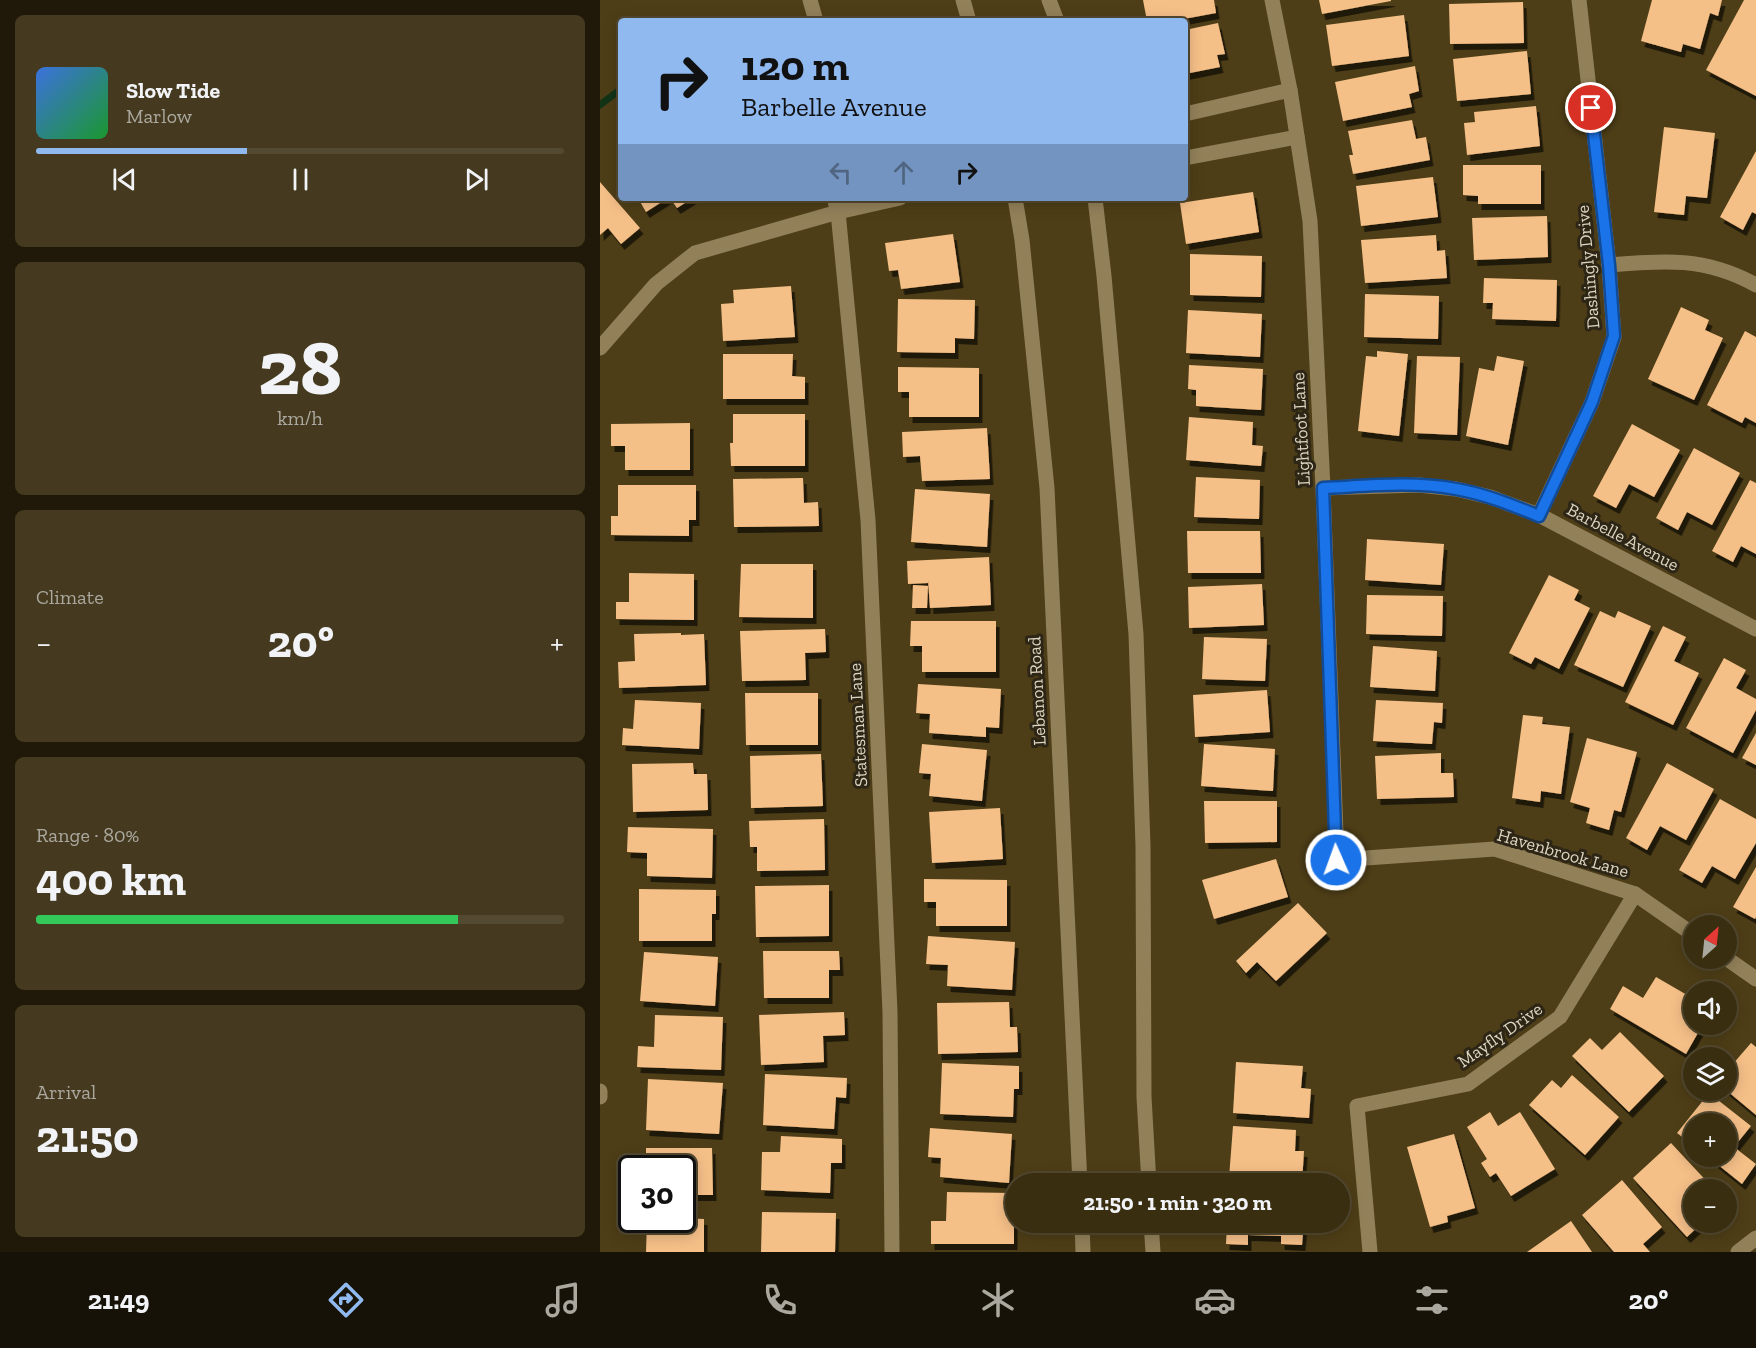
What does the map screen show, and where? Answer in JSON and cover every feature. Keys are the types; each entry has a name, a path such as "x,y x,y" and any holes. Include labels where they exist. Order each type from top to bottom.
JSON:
{"street":[{"path":"810,0 815,18"},
{"path":"963,0 968,18"},
{"path":"1049,0 1056,18"},
{"name":"Lightfoot Lane","path":"1272,0 1290,90 1310,221 1323,488 1336,860"},
{"name":"Dashingly Drive","path":"1539,516 1592,402 1614,336 1609,265 1579,0"},
{"path":"1188,113 1290,90"},
{"path":"1188,157 1297,137"},
{"path":"600,348 656,284 695,253 836,205 873,201"},
{"name":"Lebanon Road","path":"1015,201 1023,252 1047,488 1079,1173"},
{"path":"1095,201 1136,634 1143,846 1144,1097 1148,1173"},
{"name":"Statesman Lane","path":"836,205 868,520 890,1012 892,1252"},
{"path":"1609,265 1653,261 1686,262 1717,268 1756,285"},
{"name":"Barbelle Avenue","path":"1323,488 1419,485 1456,489 1490,497 1539,516 1756,629"},
{"name":"Havenbrook Lane","path":"1336,860 1495,849 1635,894 1683,927"},
{"name":"Mayfly Drive","path":"1370,1252 1357,1106 1468,1084 1560,1017 1635,894"},
{"path":"1737,966 1756,979"},
{"path":"600,1091 600,1097"},
{"path":"1082,1233 1083,1252"},
{"path":"1152,1233 1153,1252"},
{"path":"1738,1252 1756,1238"}],"building":[{"path":"1143,0 1214,0 1216,13 1188,18 1146,18"},
{"path":"1319,0 1391,0 1391,1 1322,14"},
{"path":"1652,0 1722,0 1718,16 1710,13 1700,49 1683,44 1681,52 1641,41"},
{"path":"1744,0 1756,0 1756,96 1706,70"},
{"path":"1523,2 1524,43 1450,44 1449,4"},
{"path":"1404,15 1409,56 1332,66 1326,25"},
{"path":"1218,23 1225,54 1217,55 1220,67 1188,73 1188,29"},
{"path":"1527,51 1531,94 1457,101 1453,59"},
{"path":"1415,66 1419,91 1409,94 1412,107 1343,121 1335,82"},
{"path":"1536,106 1540,146 1467,155 1464,123 1475,122 1474,112"},
{"path":"1412,120 1416,139 1426,137 1430,160 1353,174 1349,155 1353,155 1348,131"},
{"path":"1664,127 1715,133 1707,198 1686,196 1684,215 1654,212"},
{"path":"1756,151 1756,214 1752,212 1743,230 1720,217"},
{"path":"1463,165 1541,165 1541,204 1478,204 1478,196 1463,195"},
{"path":"1433,177 1438,217 1361,226 1356,186"},
{"path":"600,182 640,228 621,244 608,228 600,235"},
{"path":"1253,192 1259,232 1186,244 1180,203"},
{"path":"640,201 663,201 646,212"},
{"path":"672,201 688,201 677,208"},
{"path":"1547,216 1548,257 1474,260 1472,218"},
{"path":"953,234 960,282 901,289 898,270 889,271 885,243"},
{"path":"1436,235 1437,251 1445,250 1447,278 1365,283 1361,240"},
{"path":"1190,254 1262,256 1261,297 1190,295"},
{"path":"1484,278 1557,280 1556,321 1492,319 1493,303 1483,303"},
{"path":"791,286 795,337 723,341 721,304 734,303 733,290"},
{"path":"1365,294 1439,296 1438,339 1364,337"},
{"path":"898,299 975,300 974,339 955,338 955,353 897,352"},
{"path":"1681,307 1709,320 1705,330 1723,338 1694,400 1648,379"},
{"path":"1188,310 1262,314 1260,357 1186,353"},
{"path":"1745,331 1756,337 1756,423 1745,417 1742,423 1707,405"},
{"path":"1377,351 1408,354 1399,436 1358,431 1366,356 1377,357"},
{"path":"723,354 793,354 792,376 805,377 805,399 723,399"},
{"path":"1417,356 1460,357 1457,435 1414,433"},
{"path":"1497,356 1524,361 1508,445 1466,436 1479,368 1494,371"},
{"path":"1189,365 1263,369 1261,410 1196,406 1196,390 1188,389"},
{"path":"898,367 979,368 979,417 909,417 909,392 898,392"},
{"path":"733,414 805,414 805,466 731,466 730,443 733,443"},
{"path":"1189,417 1253,422 1252,445 1263,446 1261,466 1186,460"},
{"path":"690,423 690,470 625,470 625,446 611,446 611,424"},
{"path":"1632,424 1680,450 1654,497 1629,484 1616,508 1593,496"},
{"path":"987,428 990,479 922,481 920,456 903,457 902,432"},
{"path":"1694,448 1740,473 1712,525 1687,512 1678,530 1656,518"},
{"path":"1196,477 1260,480 1259,519 1194,517"},
{"path":"803,478 804,503 818,502 819,526 734,527 733,479"},
{"path":"1750,480 1756,483 1756,554 1741,546 1733,562 1712,551"},
{"path":"618,485 696,485 696,520 689,520 689,536 611,535 611,516 618,516"},
{"path":"915,489 990,494 987,547 911,542"},
{"path":"1187,531 1260,531 1261,573 1188,573"},
{"path":"1367,539 1444,544 1441,585 1365,580"},
{"path":"989,557 991,605 930,608 928,580 928,583 908,584 907,561"},
{"path":"741,564 813,564 813,618 739,617"},
{"path":"629,573 694,574 694,620 616,619 616,602 629,602"},
{"path":"1549,575 1579,590 1574,600 1590,608 1559,669 1535,657 1531,664 1509,653"},
{"path":"1262,584 1264,625 1189,628 1188,587"},
{"path":"913,585 928,586 927,608 912,608"},
{"path":"1367,595 1443,596 1442,636 1366,634"},
{"path":"1600,611 1615,618 1618,611 1651,626 1623,687 1574,665"},
{"path":"911,621 996,621 996,672 922,672 922,646 910,646"},
{"path":"1663,626 1686,637 1674,661 1699,673 1673,725 1625,702"},
{"path":"825,629 826,652 805,653 806,680 742,681 740,631"},
{"path":"681,633 681,635 704,634 706,685 619,688 618,662 635,661 634,634"},
{"path":"1204,637 1267,639 1265,681 1202,679"},
{"path":"1373,646 1437,651 1435,691 1370,687"},
{"path":"1724,658 1746,670 1736,688 1756,699 1756,710 1733,753 1686,728"},
{"path":"918,684 1001,689 999,728 986,727 986,737 929,733 930,714 916,713"},
{"path":"1267,690 1270,732 1195,737 1193,695"},
{"path":"745,693 818,693 818,745 746,745"},
{"path":"635,700 701,703 699,749 622,745 623,728 633,729"},
{"path":"1376,700 1443,703 1442,723 1434,722 1432,744 1373,741"},
{"path":"1523,715 1543,717 1542,724 1570,727 1561,794 1541,791 1540,802 1512,798"},
{"path":"1756,733 1756,765 1742,758"},
{"path":"1587,738 1637,752 1621,812 1614,810 1609,830 1586,823 1590,808 1570,802"},
{"path":"922,744 987,750 982,801 929,796 931,774 919,773"},
{"path":"1204,744 1275,749 1273,791 1201,786"},
{"path":"1441,753 1441,773 1453,773 1454,797 1377,799 1375,756"},
{"path":"821,754 823,806 751,808 750,756"},
{"path":"693,763 694,774 707,774 708,810 633,812 632,764"},
{"path":"1667,763 1714,789 1686,840 1660,826 1647,850 1626,838"},
{"path":"1720,799 1756,819 1756,843 1735,879 1712,866 1702,883 1679,870"},
{"path":"1204,801 1277,801 1277,842 1205,843"},
{"path":"1000,808 1003,859 932,863 929,812"},
{"path":"824,819 825,870 757,871 757,847 750,847 749,821"},
{"path":"628,827 713,829 712,878 647,876 647,853 627,852"},
{"path":"1276,859 1288,897 1214,919 1202,880"},
{"path":"1756,867 1756,917 1755,919 1733,907"},
{"path":"924,879 1007,880 1007,926 936,926 936,902 924,902"},
{"path":"829,885 829,936 756,937 755,886"},
{"path":"639,889 716,890 716,914 712,914 712,941 639,941"},
{"path":"1298,903 1327,933 1276,981 1257,962 1246,973 1236,961"},
{"path":"928,936 1015,942 1012,990 947,986 948,965 926,964"},
{"path":"763,951 839,951 840,970 829,970 829,998 764,998"},
{"path":"644,952 718,957 715,1006 640,1001"},
{"path":"1656,977 1683,993 1683,1035 1697,1035 1690,1047 1683,1047 1683,1052 1610,1009 1623,986 1643,998"},
{"path":"1009,1002 1010,1027 1017,1027 1018,1052 938,1054 937,1003"},
{"path":"844,1012 845,1035 823,1036 824,1062 761,1065 759,1015"},
{"path":"655,1015 723,1017 721,1070 637,1067 638,1046 654,1047"},
{"path":"1620,1032 1664,1076 1629,1112 1572,1056 1590,1038 1602,1050"},
{"path":"1751,1043 1756,1047 1756,1115 1737,1099 1737,1059"},
{"path":"1236,1062 1303,1066 1301,1088 1311,1089 1309,1118 1233,1113"},
{"path":"942,1063 1019,1066 1019,1089 1014,1089 1013,1117 940,1114"},
{"path":"765,1074 847,1078 846,1098 836,1097 834,1129 763,1125"},
{"path":"1572,1075 1619,1117 1585,1155 1529,1105 1552,1080 1561,1088"},
{"path":"648,1079 723,1083 719,1134 646,1130"},
{"path":"1703,1101 1719,1101 1734,1113 1693,1113"},
{"path":"1490,1112 1498,1126 1520,1112 1555,1169 1511,1196 1496,1173 1490,1177 1481,1163 1487,1159 1467,1127"},
{"path":"1737,1115 1751,1126 1737,1143"},
{"path":"1233,1126 1296,1130 1295,1151 1304,1151 1303,1173 1229,1173"},
{"path":"1683,1126 1683,1138 1677,1133"},
{"path":"930,1128 1012,1134 1010,1173 1005,1173 1005,1183 940,1177 941,1158 928,1157"},
{"path":"1454,1134 1475,1208 1447,1216 1448,1222 1430,1227 1407,1147"},
{"path":"781,1136 842,1139 842,1163 831,1163 830,1193 761,1190 762,1152 780,1152"},
{"path":"1671,1143 1683,1156 1683,1167 1693,1167 1705,1179 1683,1179 1683,1233 1633,1178"},
{"path":"646,1148 712,1148 713,1195 696,1195 696,1155 646,1155"},
{"path":"1737,1149 1756,1164 1742,1184 1721,1167 1737,1167"},
{"path":"1622,1180 1662,1227 1643,1244 1650,1252 1614,1252 1582,1215"},
{"path":"947,1192 1005,1193 1005,1233 1014,1233 1014,1244 931,1244 931,1221 946,1221"},
{"path":"762,1212 836,1213 835,1252 761,1252"},
{"path":"696,1219 704,1219 704,1252 646,1252 647,1233 696,1233"},
{"path":"1571,1221 1592,1252 1527,1252"},
{"path":"1226,1233 1303,1233 1302,1245 1281,1244 1281,1236 1248,1235 1248,1245 1226,1244"}],"waterway":[{"path":"600,105 618,91"}],"route":[{"path":"1336,860 1323,488 1419,485 1456,489 1490,497 1539,516 1592,402 1614,336 1609,265 1591,108"}]}
